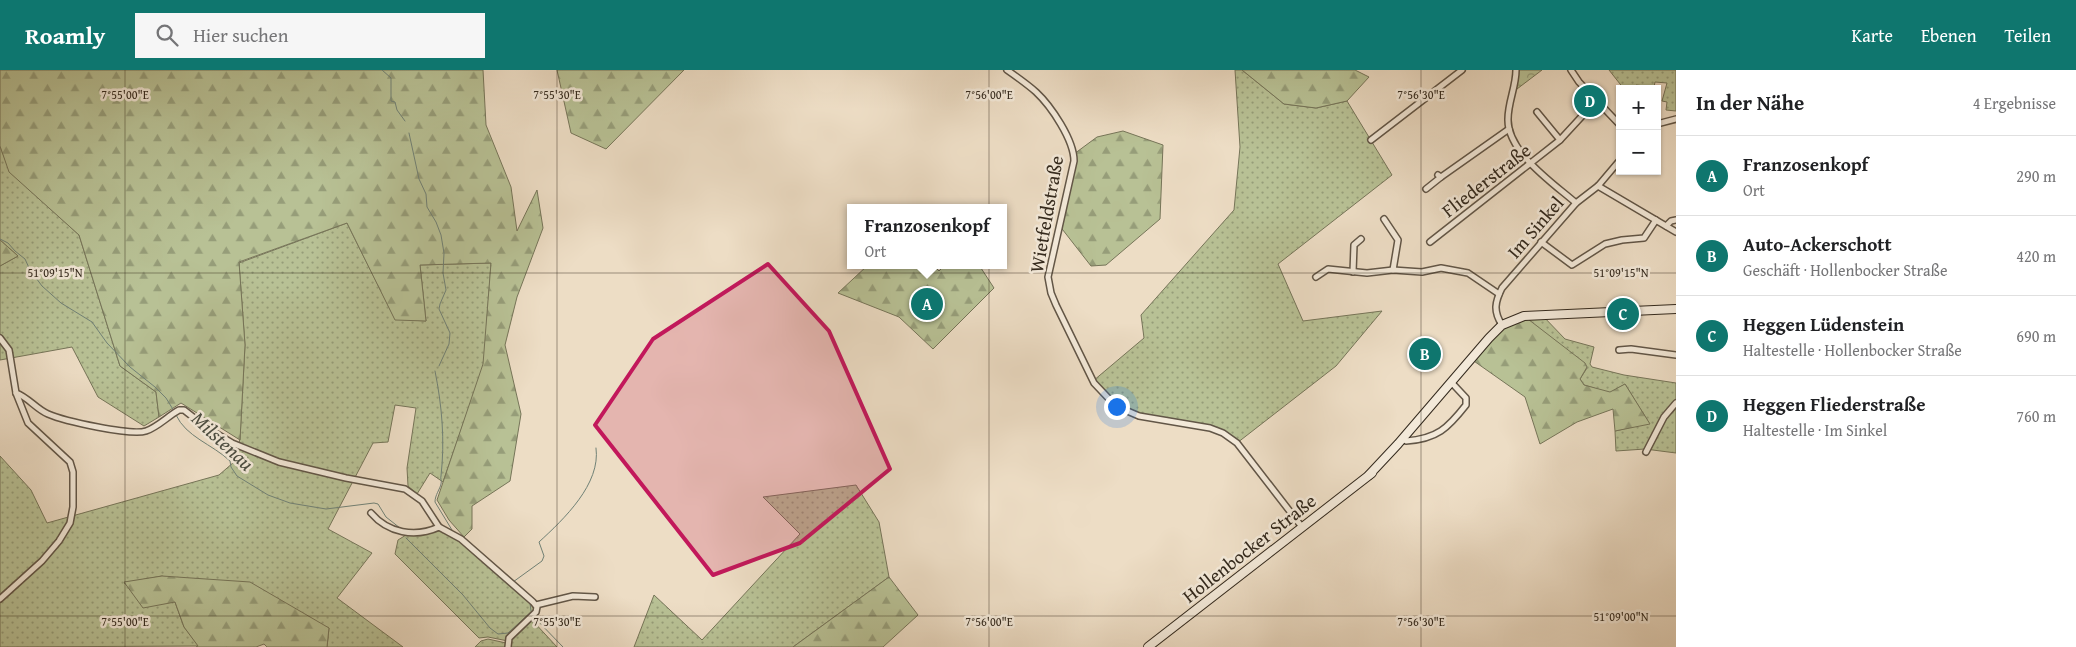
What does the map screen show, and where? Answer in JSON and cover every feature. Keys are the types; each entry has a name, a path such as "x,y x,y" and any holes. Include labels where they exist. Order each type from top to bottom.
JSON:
{"main road":[{"name":"Hollenbocker Straße","path":"1148,647 1369,475 1401,442 1502,325 1524,316 1541,314 1676,309"}],"street":[{"name":"Wietfeldstraße","path":"1007,70 1035,92 1048,106 1068,138 1072,149 1074,160 1048,277 1050,293 1094,383 1112,402 1131,414 1210,428 1231,438 1302,527"},
{"path":"1371,140 1462,70"},
{"path":"1516,70 1510,102 1509,129 1512,140 1520,152 1532,164 1576,203"},
{"path":"1571,70 1578,82 1616,121"},
{"name":"Fliederstraße","path":"1430,242 1532,164 1560,140 1596,101"},
{"path":"1537,112 1560,140"},
{"path":"1661,123 1676,119"},
{"path":"1426,189 1440,176 1509,129"},
{"name":"Im Sinkel","path":"1498,294 1576,203 1598,186 1616,165"},
{"path":"1598,186 1676,232"},
{"path":"1384,219 1398,240 1394,270"},
{"path":"1541,242 1572,264 1605,244 1644,238 1656,220"},
{"path":"1666,226 1671,221 1676,220"},
{"path":"1353,272 1354,245 1361,238"},
{"path":"1316,277 1328,269 1367,273 1394,270 1422,272 1441,268 1468,273 1498,294 1495,308 1502,325"},
{"path":"0,338 9,350 16,393 28,423 70,462 73,472 73,507 70,522 52,551 0,599"},
{"path":"1619,350 1631,349 1676,355"},
{"path":"1401,442 1422,440 1438,434 1457,416 1466,405 1466,398 1451,382"},
{"path":"16,393 22,395 36,408 48,414 78,423 112,429 146,431 179,410 184,410 207,428 258,455 299,468 405,489 422,501 439,527 462,539 536,605"},
{"path":"1646,452 1664,417 1676,403"},
{"path":"370,513 376,520 406,534 439,527"},
{"path":"536,605 573,596 595,597"},
{"path":"508,647 509,638 535,613 536,605"}],"highlighted area":[{"path":"768,264 829,331 890,469 800,543 713,575 595,425 653,339"}],"green space":[{"path":"0,70 483,70 486,125 511,187 517,231 537,190 543,228 517,297 505,345 521,414 510,481 472,506 472,529 464,537 449,520 437,500 483,364 491,263 420,265 426,321 395,320 347,223 239,262 245,345 240,440 181,403 159,417 156,392 120,366 79,235 9,172 0,146"},
{"path":"557,70 684,70 606,149 571,133"},
{"path":"1235,70 1242,70 1284,104 1316,108 1347,101 1392,175 1278,264 1303,321 1382,311 1336,366 1237,443 1223,433 1139,416 1118,407 1093,381 1144,338 1141,315 1234,210 1240,147"},
{"path":"1242,70 1355,70 1369,77 1347,101 1316,108 1284,104"},
{"path":"1516,70 1542,70 1513,92"},
{"path":"1609,70 1676,70 1676,111 1666,110 1667,102 1662,101 1667,83 1655,82 1654,85 1621,85"},
{"path":"1123,131 1163,145 1160,219 1106,265 1091,266 1059,225 1074,154 1097,137"},
{"path":"0,146 10,172 79,235 120,366 156,392 159,417 144,426 98,397 72,347 0,360 0,266 18,256 0,240"},
{"path":"347,223 395,319 426,321 420,265 491,263 484,364 443,482 430,473 417,494 408,486 407,468 416,408 395,405 388,442 373,443 328,529 372,553 337,598 403,647 327,647 329,628 162,576 124,583 175,602 184,627 199,646 0,647 0,456 31,490 47,523 219,475 234,462 240,439 245,345 239,263"},
{"path":"0,240 18,256 0,266"},
{"path":"864,269 937,269 939,271 941,269 982,269 994,288 933,349 899,317 838,293"},
{"path":"1541,314 1565,339 1594,347 1590,364 1592,367 1624,375 1676,383 1676,453 1645,449 1616,451 1615,431 1649,423 1625,384 1610,393 1584,385 1580,379 1587,368 1524,316"},
{"path":"1524,316 1585,363 1587,367 1580,379 1584,385 1610,392 1625,384 1650,424 1615,431 1613,409 1577,422 1540,444 1525,397 1471,359 1502,325"},
{"path":"856,485 879,522 889,577 793,647 634,647 654,595 702,640 800,534 763,497"},
{"path":"439,531 457,539 540,611 532,620 557,647 508,647 508,641 488,637 479,638 395,554 398,540 406,535"},
{"path":"162,576 250,582 329,628 327,647 267,647 264,644 256,647 196,647 198,646 184,627 175,602 143,608 124,582"},
{"path":"889,577 918,615 883,647 793,647"},
{"path":"488,639 506,643 506,647 475,647 481,641"}],"waterway":[{"path":"382,70 391,78 391,101 395,102 397,110 405,121"},
{"path":"409,133 419,179 426,194 427,207 441,235 444,253 443,273 446,290 439,309 450,333 449,344 439,366"},
{"name":"Milstenau","path":"0,239 8,243 25,259 30,270 42,286 61,303 92,322 107,343 130,367 166,398 174,411"},
{"path":"435,371 443,436 441,483 435,502 452,530"},
{"name":"Milstenau","path":"176,415 180,423 193,435 230,461 231,467 237,476 268,495 290,503 326,509 374,503 378,504 386,517 400,528"},
{"path":"513,582 542,561 544,556 539,542 569,512 587,487 593,475 596,448"},
{"name":"Milstenau","path":"406,538 463,595 490,628 498,634 508,633 532,613"},
{"path":"458,540 489,567"},
{"path":"526,599 530,603 531,611"},
{"name":"Milstenau","path":"534,617 563,647"}],"place":[{"name":"Heggen Fliederstraße","path":"1590,101"},
{"name":"Franzosenkopf","path":"927,304"},
{"name":"Heggen Lüdenstein","path":"1623,314"},
{"name":"Auto-Ackerschott","path":"1425,354"}]}
